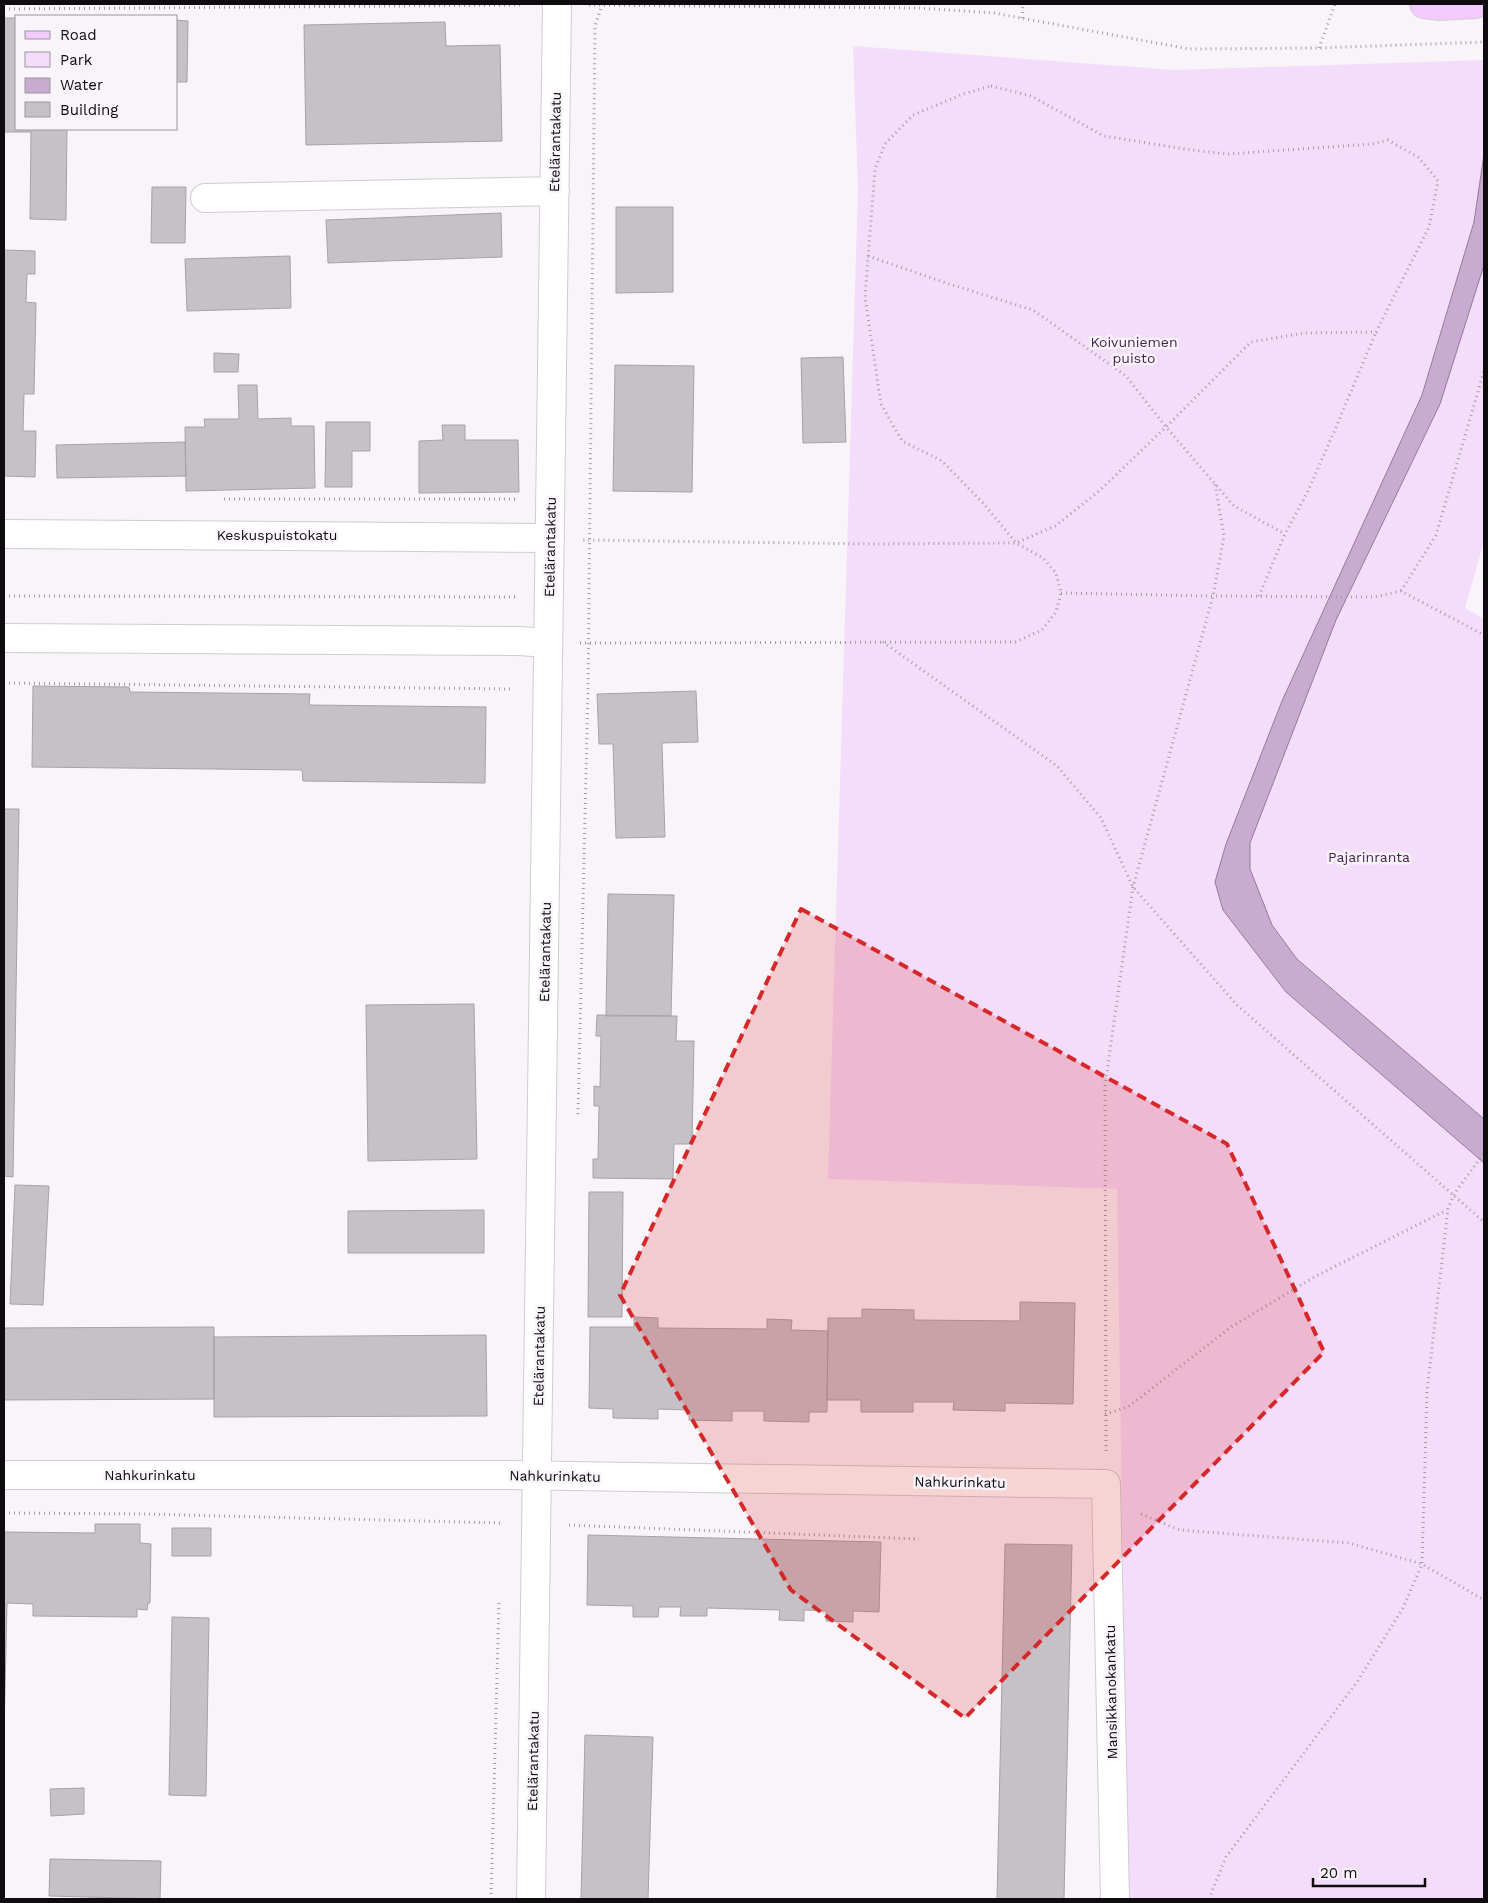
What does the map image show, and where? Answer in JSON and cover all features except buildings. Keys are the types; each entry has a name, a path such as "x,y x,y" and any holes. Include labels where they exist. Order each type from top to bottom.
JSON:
{"main road":[{"path":"1424,4 1441,6 1476,4"}],"street":[{"name":"Etelärantakatu","path":"531,1899 557,5"},
{"path":"205,198 555,192"},
{"name":"Keskuspuistokatu","path":"4,534 550,538"},
{"path":"4,638 519,641 548,643"},
{"name":"Nahkurinkatu","path":"4,1476 537,1476 1106,1492"},
{"name":"Mansikkanokankatu","path":"1106,1492 1114,1899"}],"path":[{"path":"4,9 439,4 918,8 994,13 1189,49 1318,48 1484,42"},
{"path":"1022,18 1023,4"},
{"path":"1318,48 1335,4"},
{"path":"548,643 1015,642 1042,630 1056,612 1061,593 1056,573 1043,558 1016,544 984,504 942,461 902,441 882,404 865,297 875,169 885,144 914,116 963,94 991,86 1031,96 1104,136 1191,150 1228,154 1372,144 1388,140 1418,157 1438,181 1429,227 1376,332 1307,493 1285,534 1259,596"},
{"path":"868,256 1033,310 1126,376 1166,427 1234,506 1285,534"},
{"path":"550,538 874,544 1016,544 1055,526 1098,492 1251,342 1304,334 1376,332"},
{"path":"1401,592 1436,534 1484,371"},
{"path":"1215,484 1224,536 1213,596 1134,887 1105,1086 1106,1492 1180,1530 1349,1543 1422,1564 1484,1600"},
{"path":"221,500 591,499"},
{"path":"1061,593 1374,597 1401,592 1484,636"},
{"path":"4,596 521,597"},
{"path":"882,641 1057,766 1100,818 1134,887 1236,1005 1484,1222"},
{"path":"4,683 513,689"},
{"path":"1209,1899 1226,1857 1357,1682 1403,1608 1422,1564 1427,1391 1448,1209 1454,1194 1484,1153"},
{"path":"1105,1414 1128,1407 1231,1327 1316,1276 1448,1209"},
{"path":"4,1513 144,1514 501,1522 919,1539"},
{"path":"501,1522 501,1532"},
{"path":"491,1899 499,1592"}],"highlighted area":[{"path":"801,909 1227,1144 1324,1352 965,1718 791,1590 620,1295"}],"green space":[{"name":"Koivuniemen puisto","path":"853,46 1175,70 1484,60 1484,154 1474,222 1422,395 1282,701 1226,844 1286,992 1484,1163 1484,1899 1128,1899 1117,1189 828,1179 858,189"},
{"name":"Pajarinranta","path":"1484,265 1484,541 1465,608 1484,619 1484,1119 1298,959 1272,925 1250,869 1250,843 1336,620 1440,404"}],"water":[{"path":"1484,154 1484,265 1440,404 1336,620 1250,843 1250,869 1272,925 1297,959 1484,1119 1484,1163 1286,992 1223,910 1215,882 1226,844 1282,701 1422,395 1474,222"}]}
